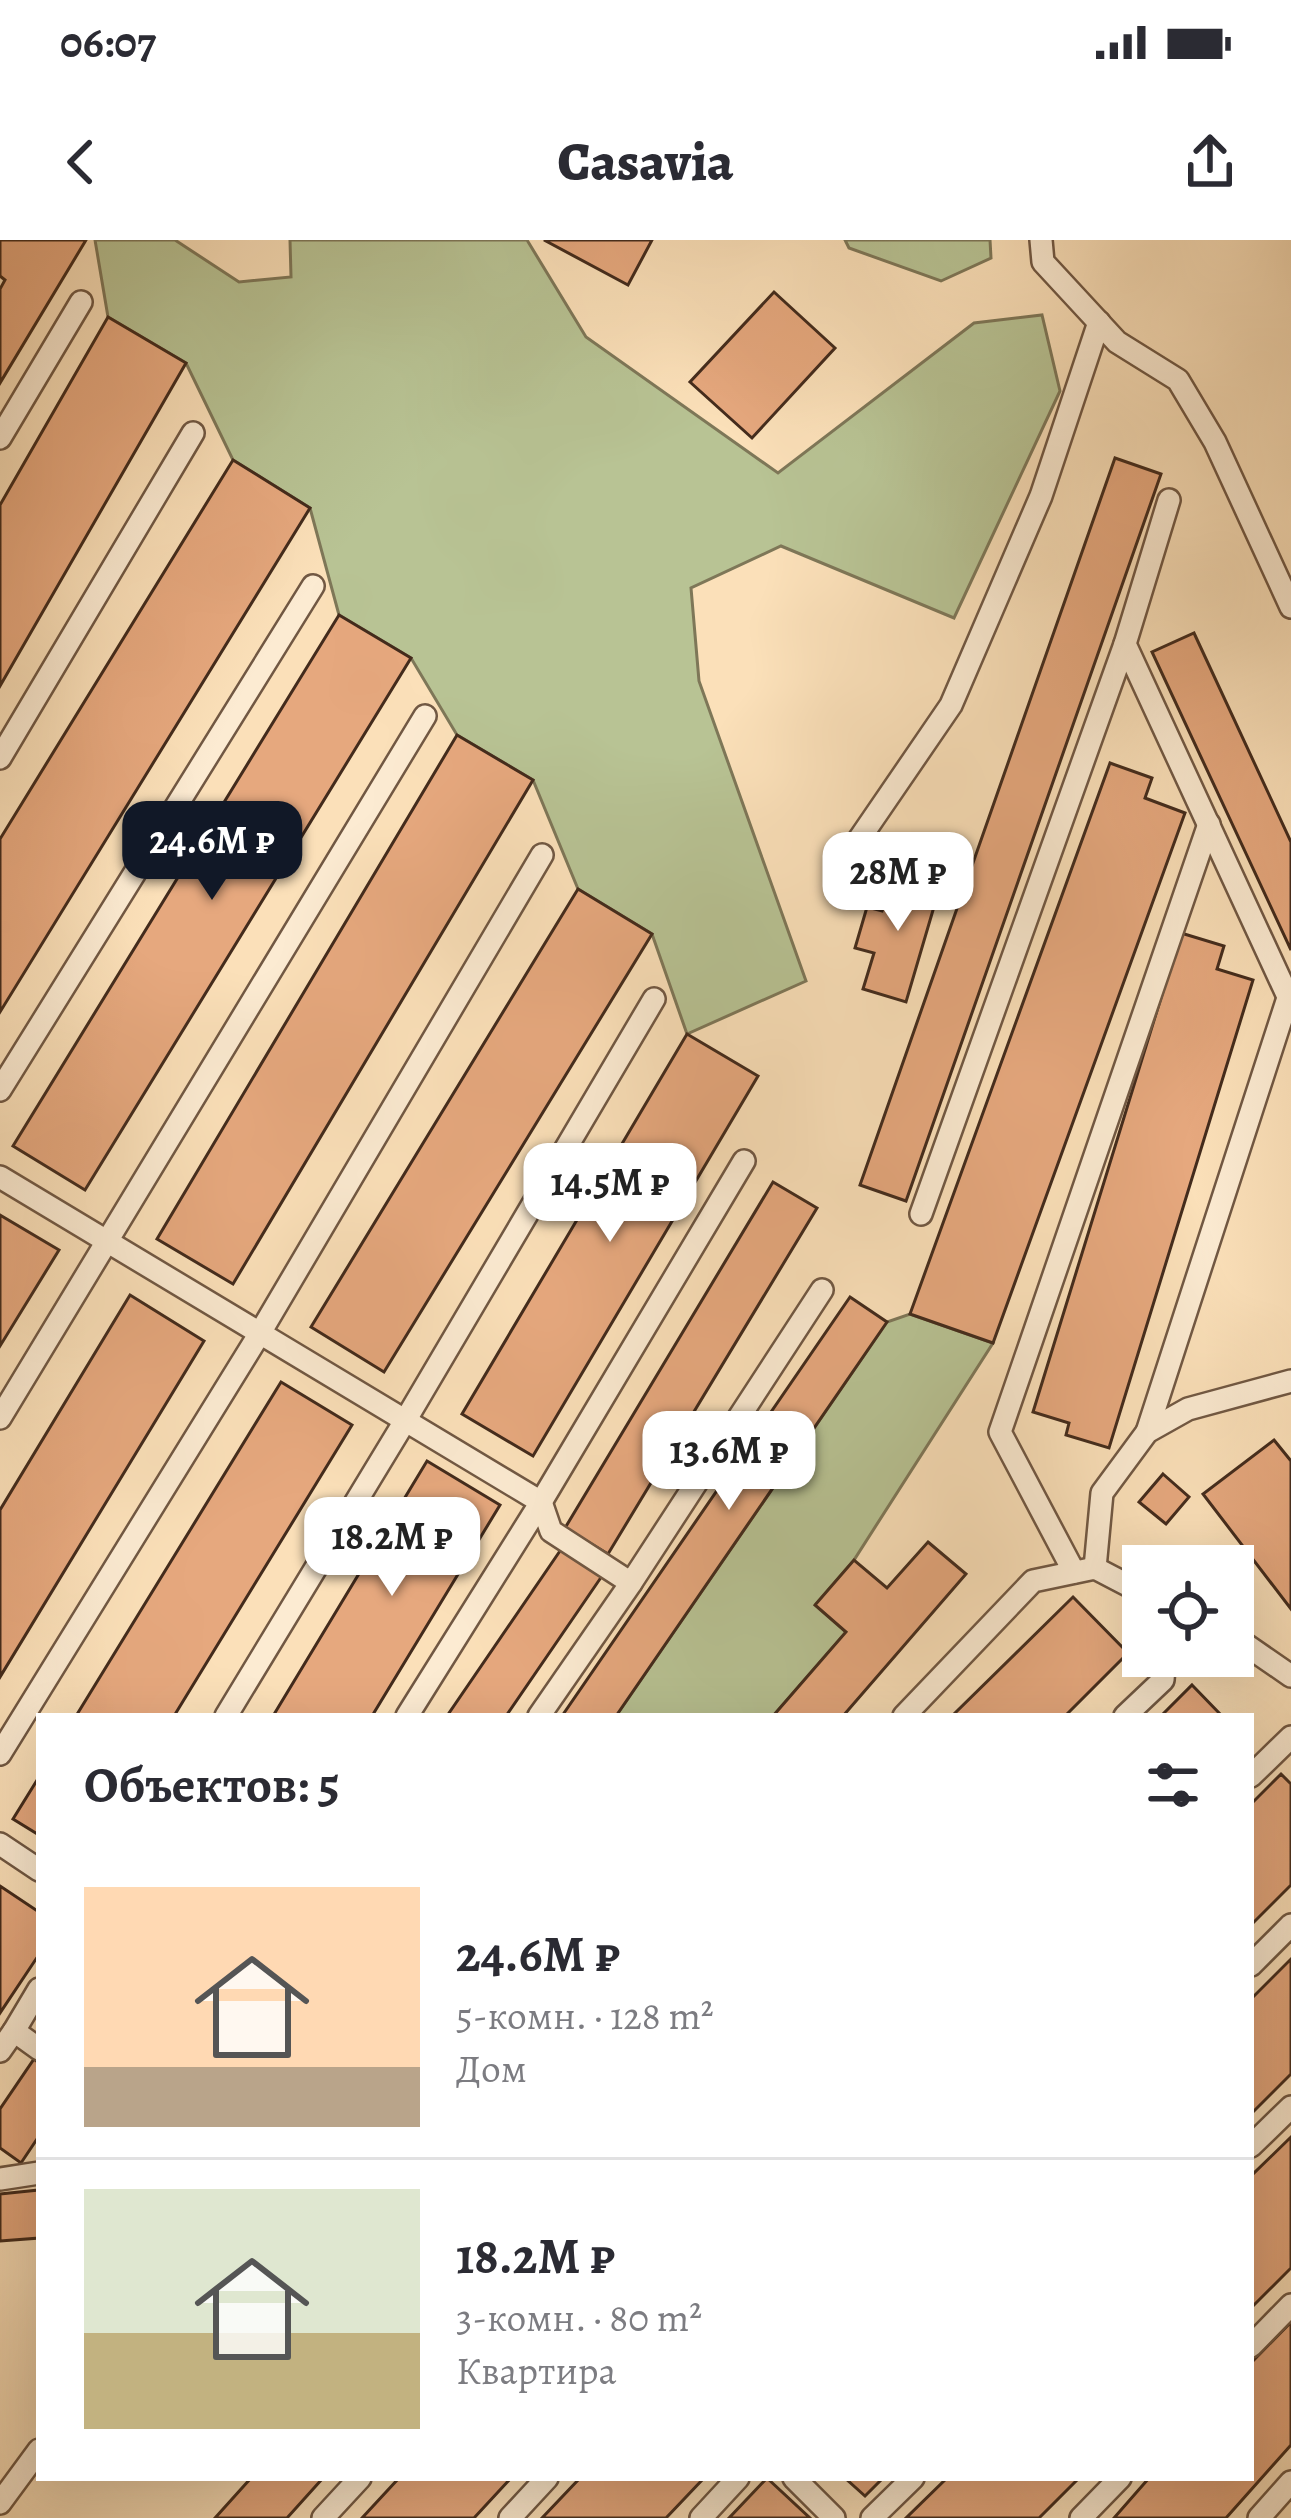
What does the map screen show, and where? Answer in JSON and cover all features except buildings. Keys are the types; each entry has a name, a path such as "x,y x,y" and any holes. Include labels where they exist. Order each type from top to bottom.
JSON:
{"lane":[{"path":"1042,240 1043,262 1117,342 1178,380 1215,442 1291,607"},
{"path":"0,438 81,302"},
{"path":"849,854 951,705 1041,496 1099,322"},
{"path":"0,758 193,433"},
{"path":"921,1214 1125,644 1169,500"},
{"path":"0,1090 313,586"},
{"path":"1084,1570 1102,1492 1148,1432 1290,1000 1125,644"},
{"path":"0,1418 425,716"},
{"path":"1084,1570 1000,1432 1209,824"},
{"path":"0,1754 260,1333 542,855"},
{"path":"228,1713 654,998"},
{"path":"408,1713 541,1502 744,1161"},
{"path":"0,1177 541,1502 551,1531 631,1583"},
{"path":"541,1713 822,1290"},
{"path":"1148,1432 1188,1409 1291,1381"},
{"path":"907,1713 1033,1581 1084,1570 1122,1585"},
{"path":"1254,1650 1291,1676"},
{"path":"1128,1713 1162,1677"},
{"path":"1254,1773 1291,1737"},
{"path":"0,1844 36,1868"},
{"path":"1254,1962 1291,1925"},
{"path":"0,2051 36,1994"},
{"path":"14,2031 36,2047"},
{"path":"1254,2143 1291,2107"},
{"path":"0,2179 36,2173"},
{"path":"1254,2343 1291,2305"},
{"path":"0,2503 36,2454"},
{"path":"323,2518 357,2481"},
{"path":"510,2518 545,2481"},
{"path":"701,2518 735,2481"},
{"path":"797,2481 835,2518"},
{"path":"872,2518 910,2481"},
{"path":"1081,2518 1117,2481"},
{"path":"1259,2518 1291,2482"}],"green space":[{"path":"95,240 175,240 239,282 291,277 290,240 527,240 586,337 778,473 974,323 1042,315 1060,391 954,618 781,546 691,588 699,681 806,981 687,1034 652,934 578,889 533,780 457,735 411,658 339,615 310,508 233,460 186,363 108,317"},
{"path":"845,240 990,240 991,258 941,281 849,248"},
{"path":"910,1314 993,1343 854,1560 816,1604 846,1632 776,1713 618,1713 887,1322"}]}
